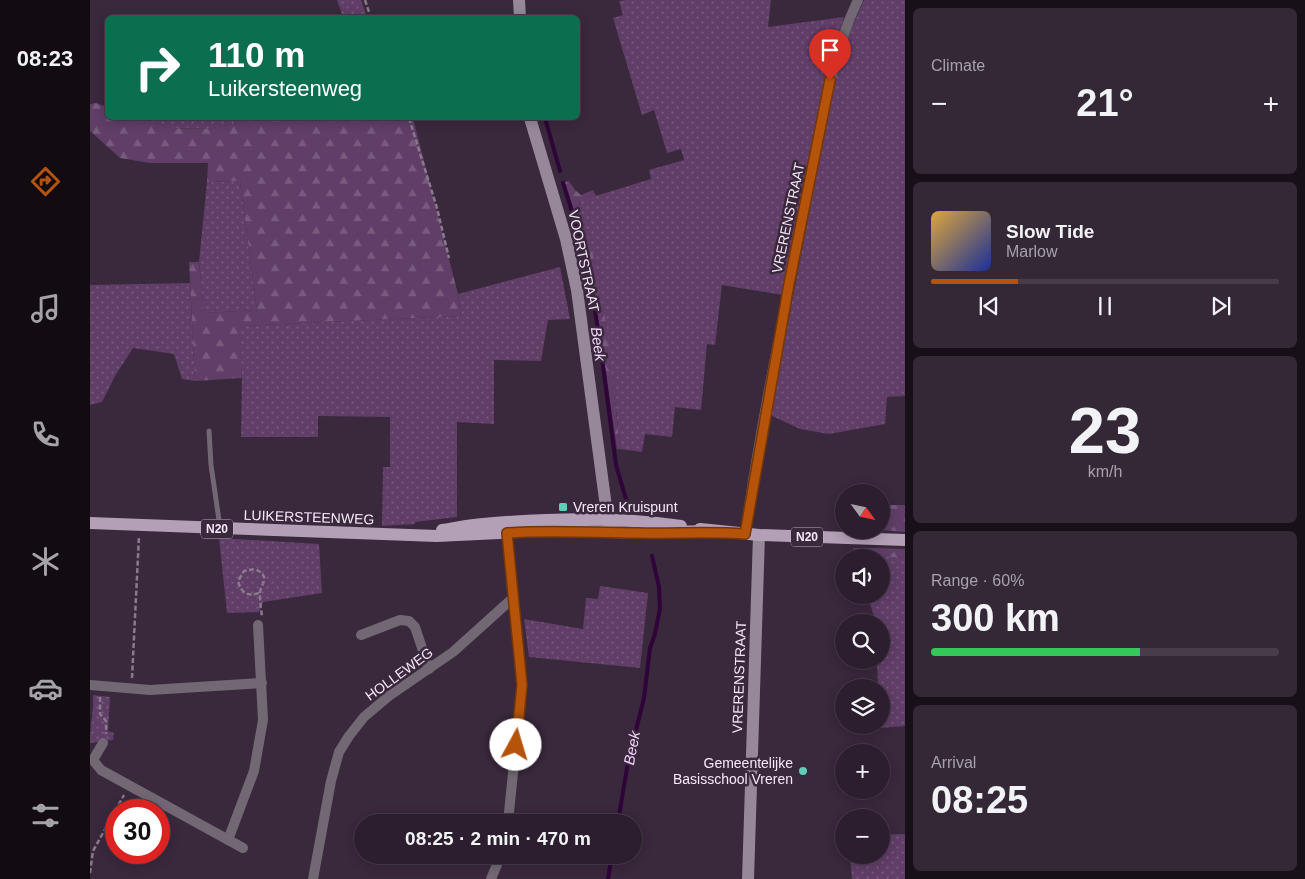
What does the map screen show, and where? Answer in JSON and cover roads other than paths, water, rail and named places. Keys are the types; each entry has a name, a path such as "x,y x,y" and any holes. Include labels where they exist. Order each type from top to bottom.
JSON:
{"main road":[{"name":"LUIKERSTEENWEG","path":"90,523 220,529 467,536 506,527 561,530 609,526 638,533 707,531 759,535 905,540"}],"street":[{"path":"520,0 520,15"},
{"name":"VRERENSTRAAT","path":"745,534 789,284 830,80 850,18 858,0"},
{"name":"VOORTSTRAAT","path":"531,120 566,239 577,290 609,526"},
{"path":"506,527 522,685 509,814"},
{"name":"VRERENSTRAAT","path":"748,879 747,842 759,535"},
{"name":"HOLLEWEG","path":"313,879 339,752 364,717 389,696 429,670 472,637 513,598"},
{"path":"361,635 400,620 409,620 415,627 429,670"},
{"path":"228,840 254,771 263,720 258,625"},
{"path":"95,685 150,690 262,683"},
{"path":"103,742 93,760 101,770 243,848"},
{"path":"491,879 497,864"}],"lane":[{"path":"209,431 211,465 220,529"}],"waterway":[{"name":"Beek","path":"546,120 560,171"},
{"name":"Beek","path":"563,183 585,252 599,335 616,465 628,506"},
{"name":"Beek","path":"619,814 628,762 644,698 650,648 660,608 659,587 652,556"},
{"name":"Beek","path":"608,879 610,864"}],"place":[{"name":"Vreren Kruispunt","path":"563,507"},
{"name":"Gemeentelijke Basisschool Vreren","path":"803,771"}]}
